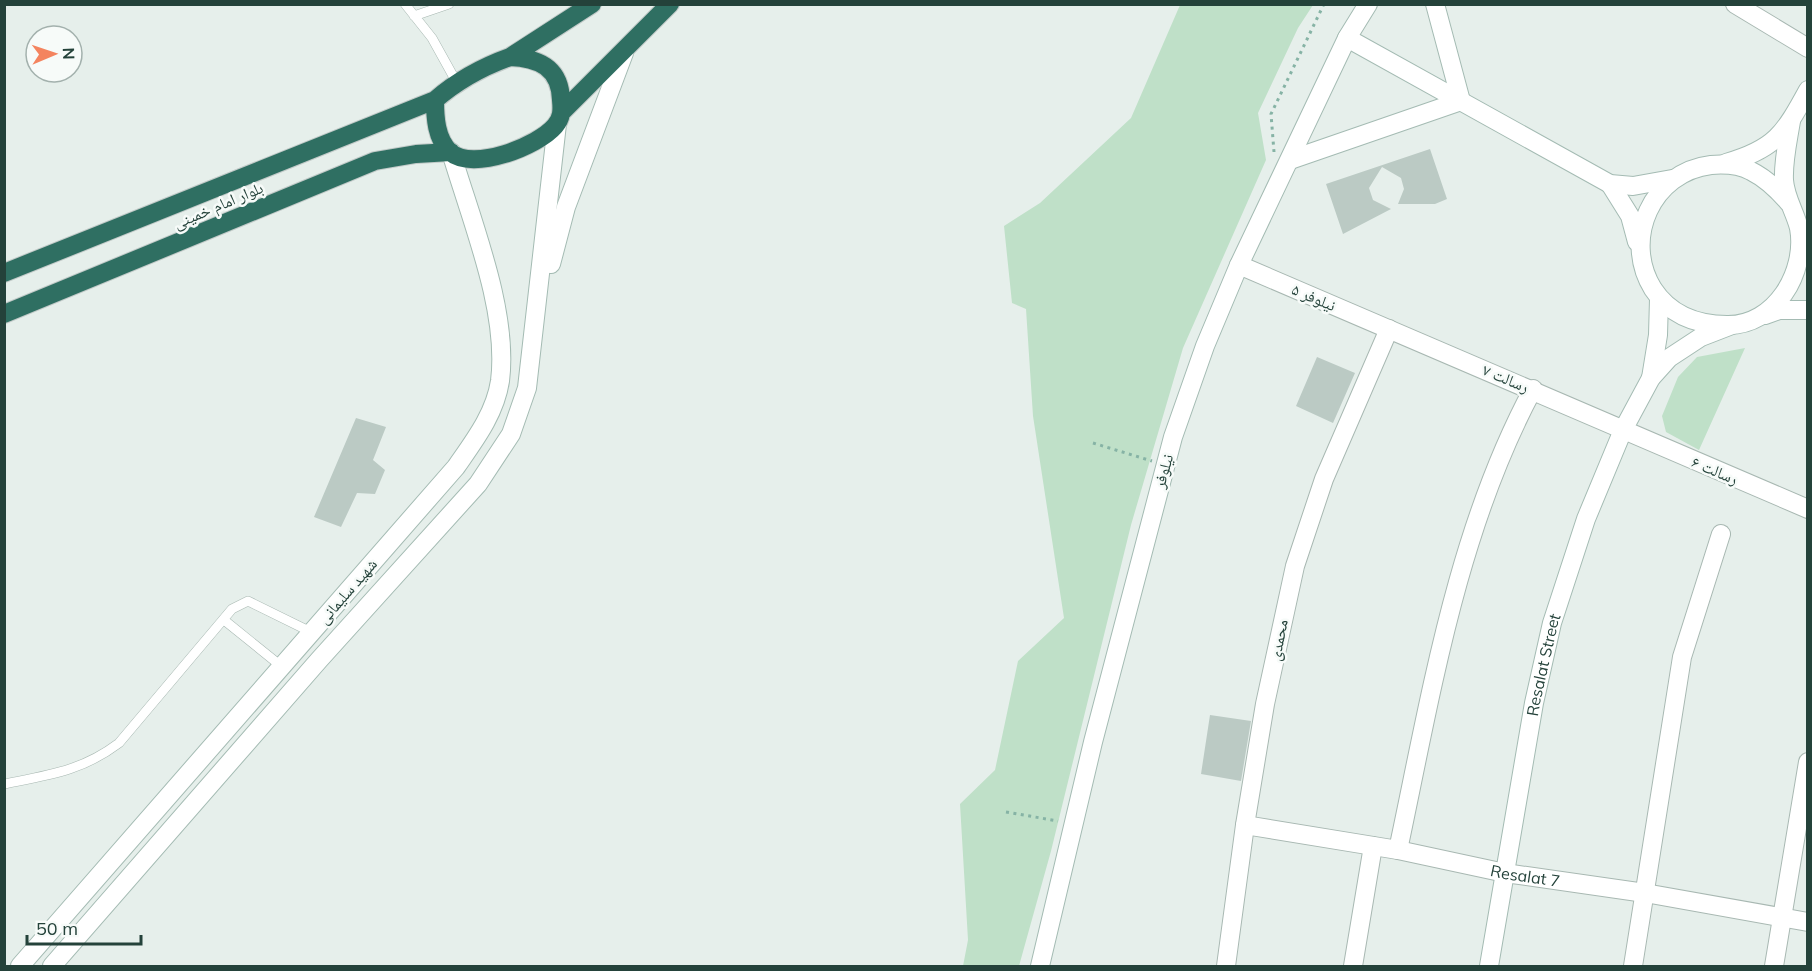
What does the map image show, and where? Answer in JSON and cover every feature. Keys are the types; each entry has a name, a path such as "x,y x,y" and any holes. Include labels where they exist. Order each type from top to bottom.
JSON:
{"highway":[{"path":"592,4 510,57 492,63 457,83 435,100 435,119 440,137 451,152 470,158 492,157 533,143 670,4"},
{"path":"510,57 539,61 555,73 561,89 559,118"},
{"name":"بلوار امام خمینی","path":"4,273 435,100"},
{"name":"بلوار امام خمینی","path":"4,314 375,160 451,152"}],"street":[{"name":"نیلوفر","path":"1040,966 1093,742 1165,466 1205,346 1239,266 1347,38 1368,4"},
{"path":"1435,4 1461,101"},
{"path":"1735,4 1808,48"},
{"path":"1347,38 1611,184 1634,186 1655,184 1698,167 1724,164 1755,155 1773,141 1791,121 1808,90"},
{"path":"536,321 566,207 624,53"},
{"path":"1290,160 1461,101"},
{"path":"52,966 330,647 478,484 511,434 527,388 559,118"},
{"path":"1791,121 1784,181 1789,203 1799,227 1800,254 1808,280"},
{"name":"شهید سلیمانی","path":"20,966 456,467 487,421 500,382 501,341 494,299 451,152"},
{"path":"1724,164 1750,170 1772,183 1789,203"},
{"path":"1639,249 1643,221 1655,196 1674,178"},
{"path":"1611,184 1630,216 1645,276 1659,299 1681,316 1689,319 1706,325 1732,325"},
{"path":"1758,317 1779,301 1793,279 1800,254"},
{"name":"نیلوفر ۵","path":"1239,266 1389,329"},
{"path":"1651,378 1658,335 1659,299"},
{"path":"1651,378 1669,358 1701,337 1779,310 1808,310"},
{"name":"رسالت ۷","path":"1389,329 1533,389 1623,430"},
{"name":"محمدی","path":"1226,966 1245,825 1265,704 1295,566 1324,479 1389,329"},
{"name":"Resalat Street","path":"1489,966 1534,703 1552,622 1586,519 1623,430 1651,378"},
{"path":"1398,850 1438,661 1476,523 1512,428 1533,389"},
{"name":"رسالت ۶","path":"1623,430 1808,509"},
{"path":"1633,966 1682,657 1721,534"},
{"path":"311,632 330,647"},
{"path":"281,666 300,681"},
{"path":"1774,966 1808,762"},
{"name":"Resalat 7","path":"1245,825 1398,850 1505,873 1645,893 1808,922"},
{"path":"1353,966 1373,846"}],"lane":[{"path":"405,4 432,38 457,83"},
{"path":"414,16 449,4"},
{"path":"4,784 78,768 98,759 119,743 232,609 248,601 311,632"},
{"path":"224,620 281,666"}],"path":[{"path":"1093,443 1165,466"},
{"path":"1006,812 1075,824"}],"green space":[{"path":"1180,5 1313,5 1298,28 1258,113 1266,160 1183,348 1131,525 1051,851 1019,966 963,966 968,940 960,804 995,770 1018,661 1064,618 1033,416 1026,309 1012,303 1004,226 1040,203 1131,118"},
{"path":"1745,348 1699,450 1666,432 1662,416 1678,377 1697,357"}],"building":[{"path":"1430,149 1447,199 1435,204 1398,204 1404,189 1401,178 1382,167 1369,188 1373,200 1391,209 1343,234 1326,184"},
{"path":"1317,357 1355,373 1333,423 1296,406"},
{"path":"356,418 386,427 373,460 385,470 375,494 357,493 341,527 314,517"},
{"path":"1210,715 1251,721 1241,781 1201,774"}]}
